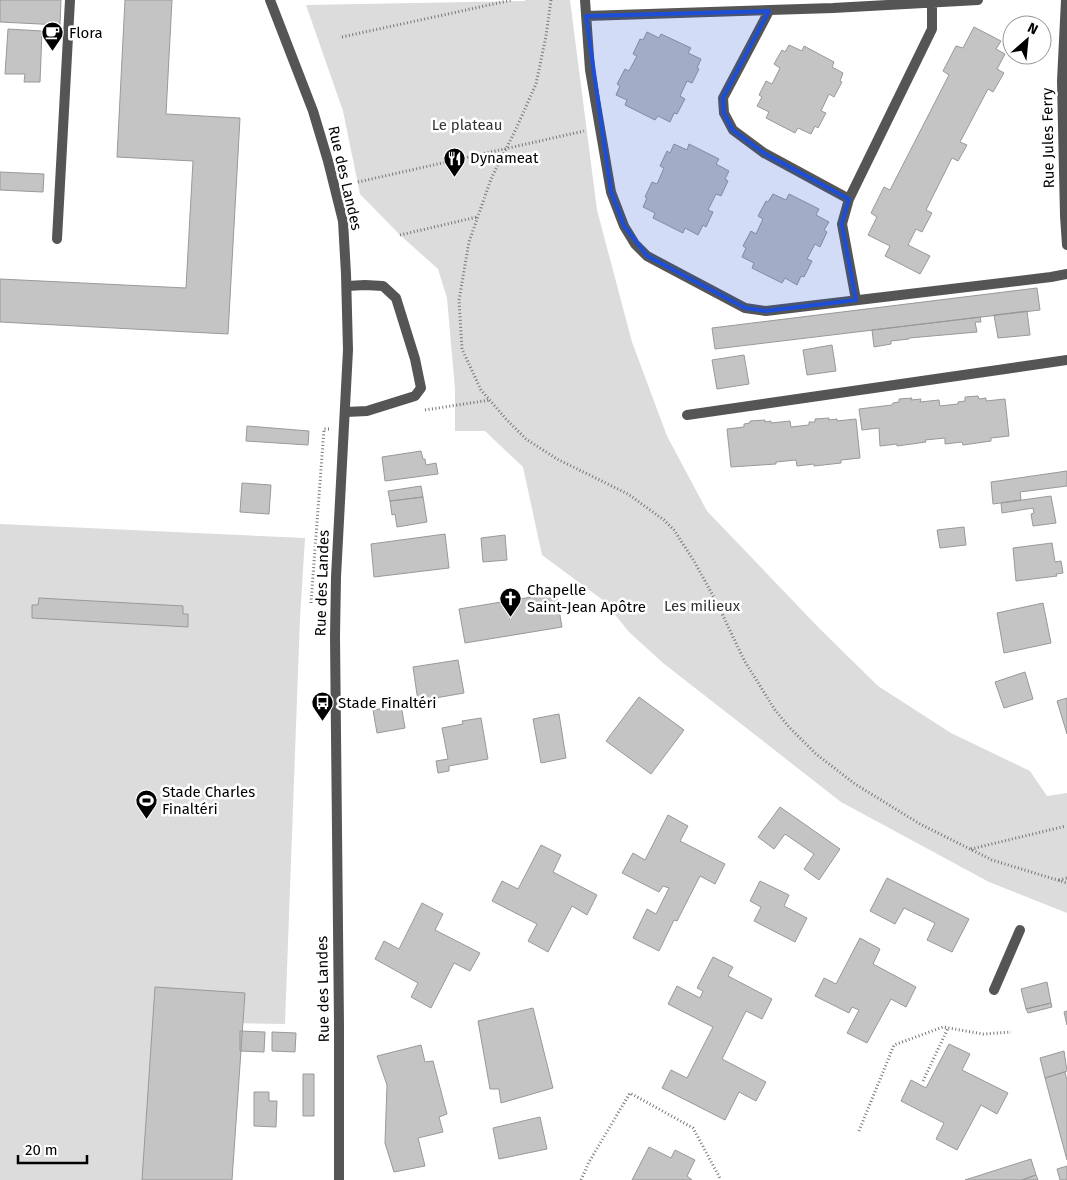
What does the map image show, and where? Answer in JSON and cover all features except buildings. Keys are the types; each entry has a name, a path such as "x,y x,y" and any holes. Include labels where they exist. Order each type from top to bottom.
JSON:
{"street":[{"path":"57,239 70,0"},
{"name":"Rue des Landes","path":"270,0 313,111 328,160 342,221 347,286 348,350 346,412 336,577 335,637 339,1025 338,1180"},
{"path":"585,0 590,70 611,192 624,226 647,256 744,308 766,311 1067,274"},
{"path":"586,16 769,10 832,4 932,3 978,0"},
{"name":"Rue Jules Ferry","path":"1066,0 1062,81 1067,245"},
{"path":"856,300 842,224 849,199 932,29 932,3"},
{"path":"769,10 723,98 724,113 733,130 764,154 849,199"},
{"path":"346,412 367,411 415,396 421,388 415,359 396,298 383,286 347,286"},
{"path":"686,415 1067,360"},
{"path":"994,990 1020,930"}],"path":[{"path":"342,37 512,0"},
{"path":"551,0 536,84 490,178 469,242 459,300 462,349 481,390 526,439 557,459 628,494 664,520 674,530 717,603 744,660 775,710 816,754 855,784 920,824 992,860 1067,883"},
{"path":"358,182 593,129"},
{"path":"400,235 478,216"},
{"path":"311,603 324,429 345,430"},
{"path":"971,849 1066,826"},
{"path":"1058,880 1067,878"},
{"path":"859,1131 894,1045 943,1027 983,1034 1011,1032"},
{"path":"923,1081 948,1028"},
{"path":"580,1180 630,1093 693,1128 721,1180"}],"highlighted area":[{"path":"769,11 723,98 724,113 733,130 764,153 849,199 842,224 856,300 766,311 745,308 647,256 624,226 611,192 586,16"}],"green space":[{"name":"Le plateau","path":"570,0 597,210 632,342 667,436 707,511 819,628 878,686 951,733 1030,771 1047,796 1067,793 1067,913 989,882 841,802 663,663 629,632 604,601 542,555 523,467 485,431 455,431 455,389 447,298 438,269 400,235 360,194 343,111 306,5"},
{"name":"Stade Charles Finaltéri","path":"0,524 305,538 300,618 285,1024 234,1023 227,1180 0,1180"}],"place":[{"name":"Flora","path":"53,52"},
{"name":"Dynameat","path":"454,177"},
{"name":"Chapelle Saint-Jean Apôtre","path":"511,618"},
{"name":"Stade Finaltéri","path":"322,722"},
{"name":"Stade Charles Finaltéri","path":"146,820"}],"park label":[{"name":"Les milieux","path":"702,606"}]}
